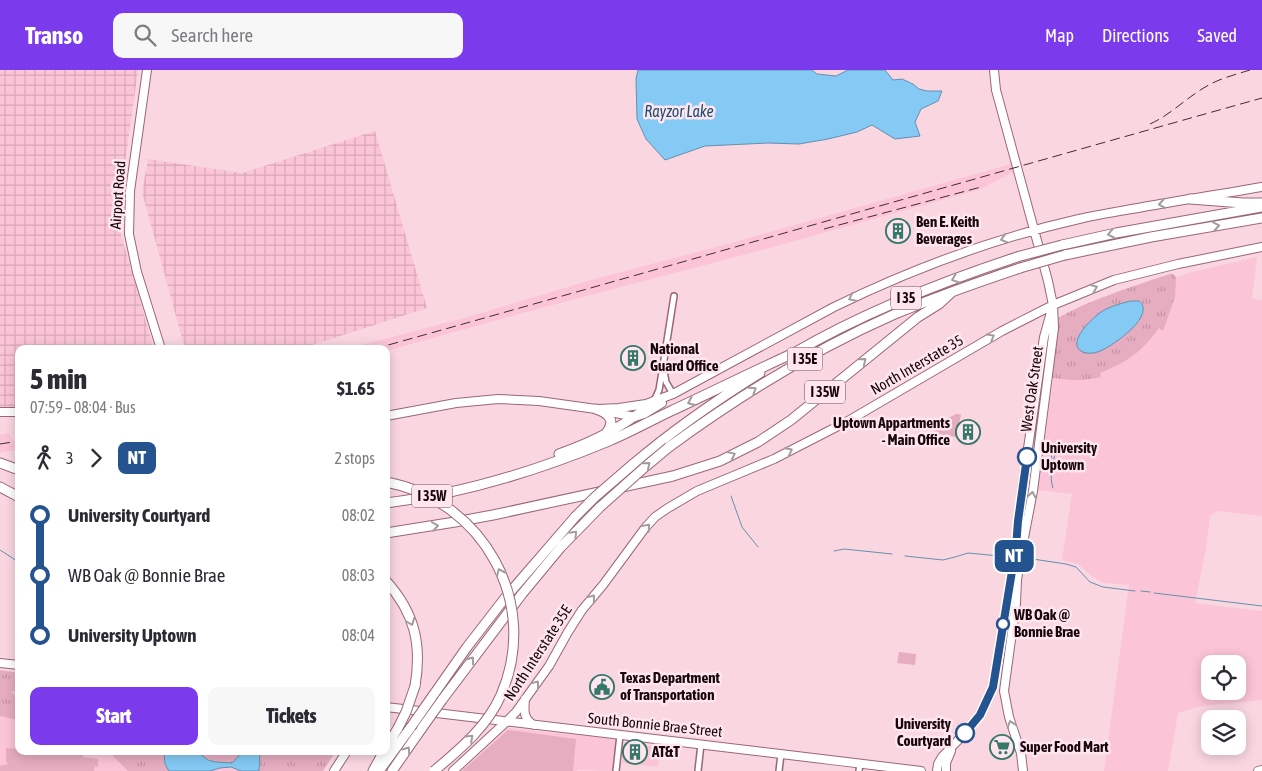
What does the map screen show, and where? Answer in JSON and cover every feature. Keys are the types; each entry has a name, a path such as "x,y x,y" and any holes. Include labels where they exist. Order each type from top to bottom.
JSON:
{"highway":[{"path":"1190,199 1262,203"},
{"name":"I 35","path":"798,350 853,322 918,293 1017,257 1116,233 1262,207"},
{"name":"I 35E","path":"392,771 442,700 522,594 561,547 600,507 669,447 765,382 808,357 894,315 1020,268 1065,255 1151,237 1262,218"},
{"name":"I 35W","path":"390,532 502,513 673,476 720,461 758,442 791,420 918,317 940,304 952,292"},
{"name":"I 35E","path":"379,771 467,647 505,598 575,517 595,497 668,435 710,405 798,350"},
{"name":"I 35W","path":"390,502 424,498 477,485 554,462 610,440 798,350"},
{"path":"477,485 607,433 635,417 653,402"},
{"path":"596,409 605,412 610,418 610,428 607,433"},
{"path":"0,463 15,468"},
{"path":"390,483 408,488 431,498 455,513 476,532 494,558 503,578 510,597 514,620 513,652 501,696 492,712 476,733 434,771"},
{"path":"0,485 15,490"},
{"path":"0,485 15,494"},
{"path":"390,586 400,599 414,629 419,660 415,686 410,702 390,741"},
{"path":"373,771 382,755"}],"main road":[{"name":"Airport Road","path":"147,70 130,191 129,234 137,272 160,345"},
{"name":"West Oak Street","path":"994,70 996,90 1048,281 1053,305 1054,328 1033,489 1017,580 1016,603 1004,692 1009,717 1021,753 1023,771"},
{"path":"596,409 633,407 673,394 861,294 937,262 1034,231 1087,217 1262,187"},
{"name":"North Interstate 35","path":"617,566 649,524 662,512 697,490 774,458 848,421 1002,331 1053,305 1114,280 1178,264 1262,248"},
{"name":"West Oak Street","path":"937,771 942,757 980,715 993,687 1016,547 1022,490 1044,337 1053,305"},
{"path":"1042,353 1051,354"},
{"path":"390,415 456,403 485,400 535,401 596,409 635,417 644,414 673,394"},
{"path":"0,412 15,412"},
{"name":"North Interstate 35E","path":"453,771 516,712 549,666 582,610 617,566"},
{"path":"0,663 15,664"},
{"path":"993,687 1004,692"},
{"path":"525,698 524,715 536,726"},
{"name":"South Bonnie Brae Street","path":"390,708 780,754 859,767 921,771"},
{"path":"946,771 946,763 953,747"},
{"path":"334,771 344,755"},
{"path":"1258,771 1262,770"}],"street":[{"path":"653,402 658,394 674,296"},
{"path":"663,366 666,382 673,394"},
{"path":"616,771 620,735"},
{"path":"698,771 701,744"},
{"path":"779,771 780,754"}],"shaded area":[{"path":"0,70 138,70 120,200 120,231 153,345 15,345 15,409 0,410"},
{"path":"375,131 427,308 312,345 184,345 142,192 148,159 242,173"},
{"path":"1011,164 1013,172 981,189 766,249 390,350 390,345 361,345 468,317 591,280 735,242"},
{"path":"1257,257 1252,299 1262,300 1262,516 1217,511 1210,516 1206,549 1195,603 1262,611 1262,700 1202,706 1178,713 1168,771 1104,771 1129,585 1104,583 1093,577 1078,564 1062,560 1072,494 1038,490 1061,322 1138,290 1192,272"},
{"path":"9,433 15,446 15,450 0,453 0,435"},
{"path":"0,670 15,672 15,755 333,755 323,771 0,771"},
{"path":"508,728 616,739 612,771 461,771"},
{"path":"624,743 660,747 658,767 622,763"}],"green space":[{"path":"1170,274 1176,277 1175,297 1163,331 1159,328 1140,350 1118,365 1100,373 1101,377 1074,380 1047,377 1056,319 1097,299"},
{"path":"956,414 961,415 956,437 934,434 934,431 940,427 943,421"},
{"path":"899,652 916,654 915,665 897,663"},
{"path":"0,670 15,672 15,692 10,691 15,695 15,719 0,716"},
{"path":"508,730 576,739 573,771 462,771"},
{"path":"6,748 15,749 15,755 83,755 83,757 98,759 98,767 95,766 94,771 0,771 0,766 8,764 6,761"},
{"path":"164,755 165,764 169,771 128,771 113,756"},
{"path":"201,755 239,755 232,763 212,761"},
{"path":"260,755 333,755 323,771 259,771"}],"water":[{"name":"Rayzor Lake","path":"638,70 812,70 817,74 836,76 848,70 885,70 893,80 902,79 919,89 927,91 942,91 938,101 921,109 915,122 920,136 895,139 872,125 857,132 799,144 768,143 705,146 665,160 646,139 637,119 636,79"},
{"path":"1130,301 1139,301 1143,307 1142,314 1138,322 1123,337 1100,351 1087,353 1080,350 1077,343 1078,338 1091,320 1108,308"},
{"path":"164,755 201,755 208,760 232,763 239,755 260,755 259,771 241,771 231,767 210,771 169,771 165,764"}],"waterway":[{"path":"1051,450 1052,463"},
{"path":"1053,488 1051,479 1056,452"},
{"path":"731,496 742,527 758,547"},
{"path":"834,551 844,549 892,554"},
{"path":"0,550 15,560"},
{"path":"905,556 943,560 968,553 1010,557"},
{"path":"1026,558 1076,567 1090,582 1103,587 1135,591"},
{"path":"1141,591 1150,592"},
{"path":"1154,593 1262,606"}],"railway":[{"path":"1150,124 1195,93 1214,83 1250,70"},
{"path":"388,345 1262,98"},
{"path":"824,229 981,187"},
{"path":"0,444 15,442"}],"bus line":[{"name":"NT","path":"965,733 980,715 993,687 1016,547 1027,457"}],"place":[{"name":"Ben E. Keith Beverages","path":"898,231"},
{"name":"National Guard Office","path":"633,358"},
{"name":"Uptown Appartments - Main Office","path":"968,432"},
{"name":"University Uptown","path":"1027,457"},
{"name":"WB Oak @ Bonnie Brae","path":"1003,624"},
{"name":"Texas Department of Transportation","path":"602,687"},
{"name":"University Courtyard","path":"965,733"},
{"name":"Super Food Mart","path":"1002,747"},
{"name":"AT&T","path":"635,752"}]}
